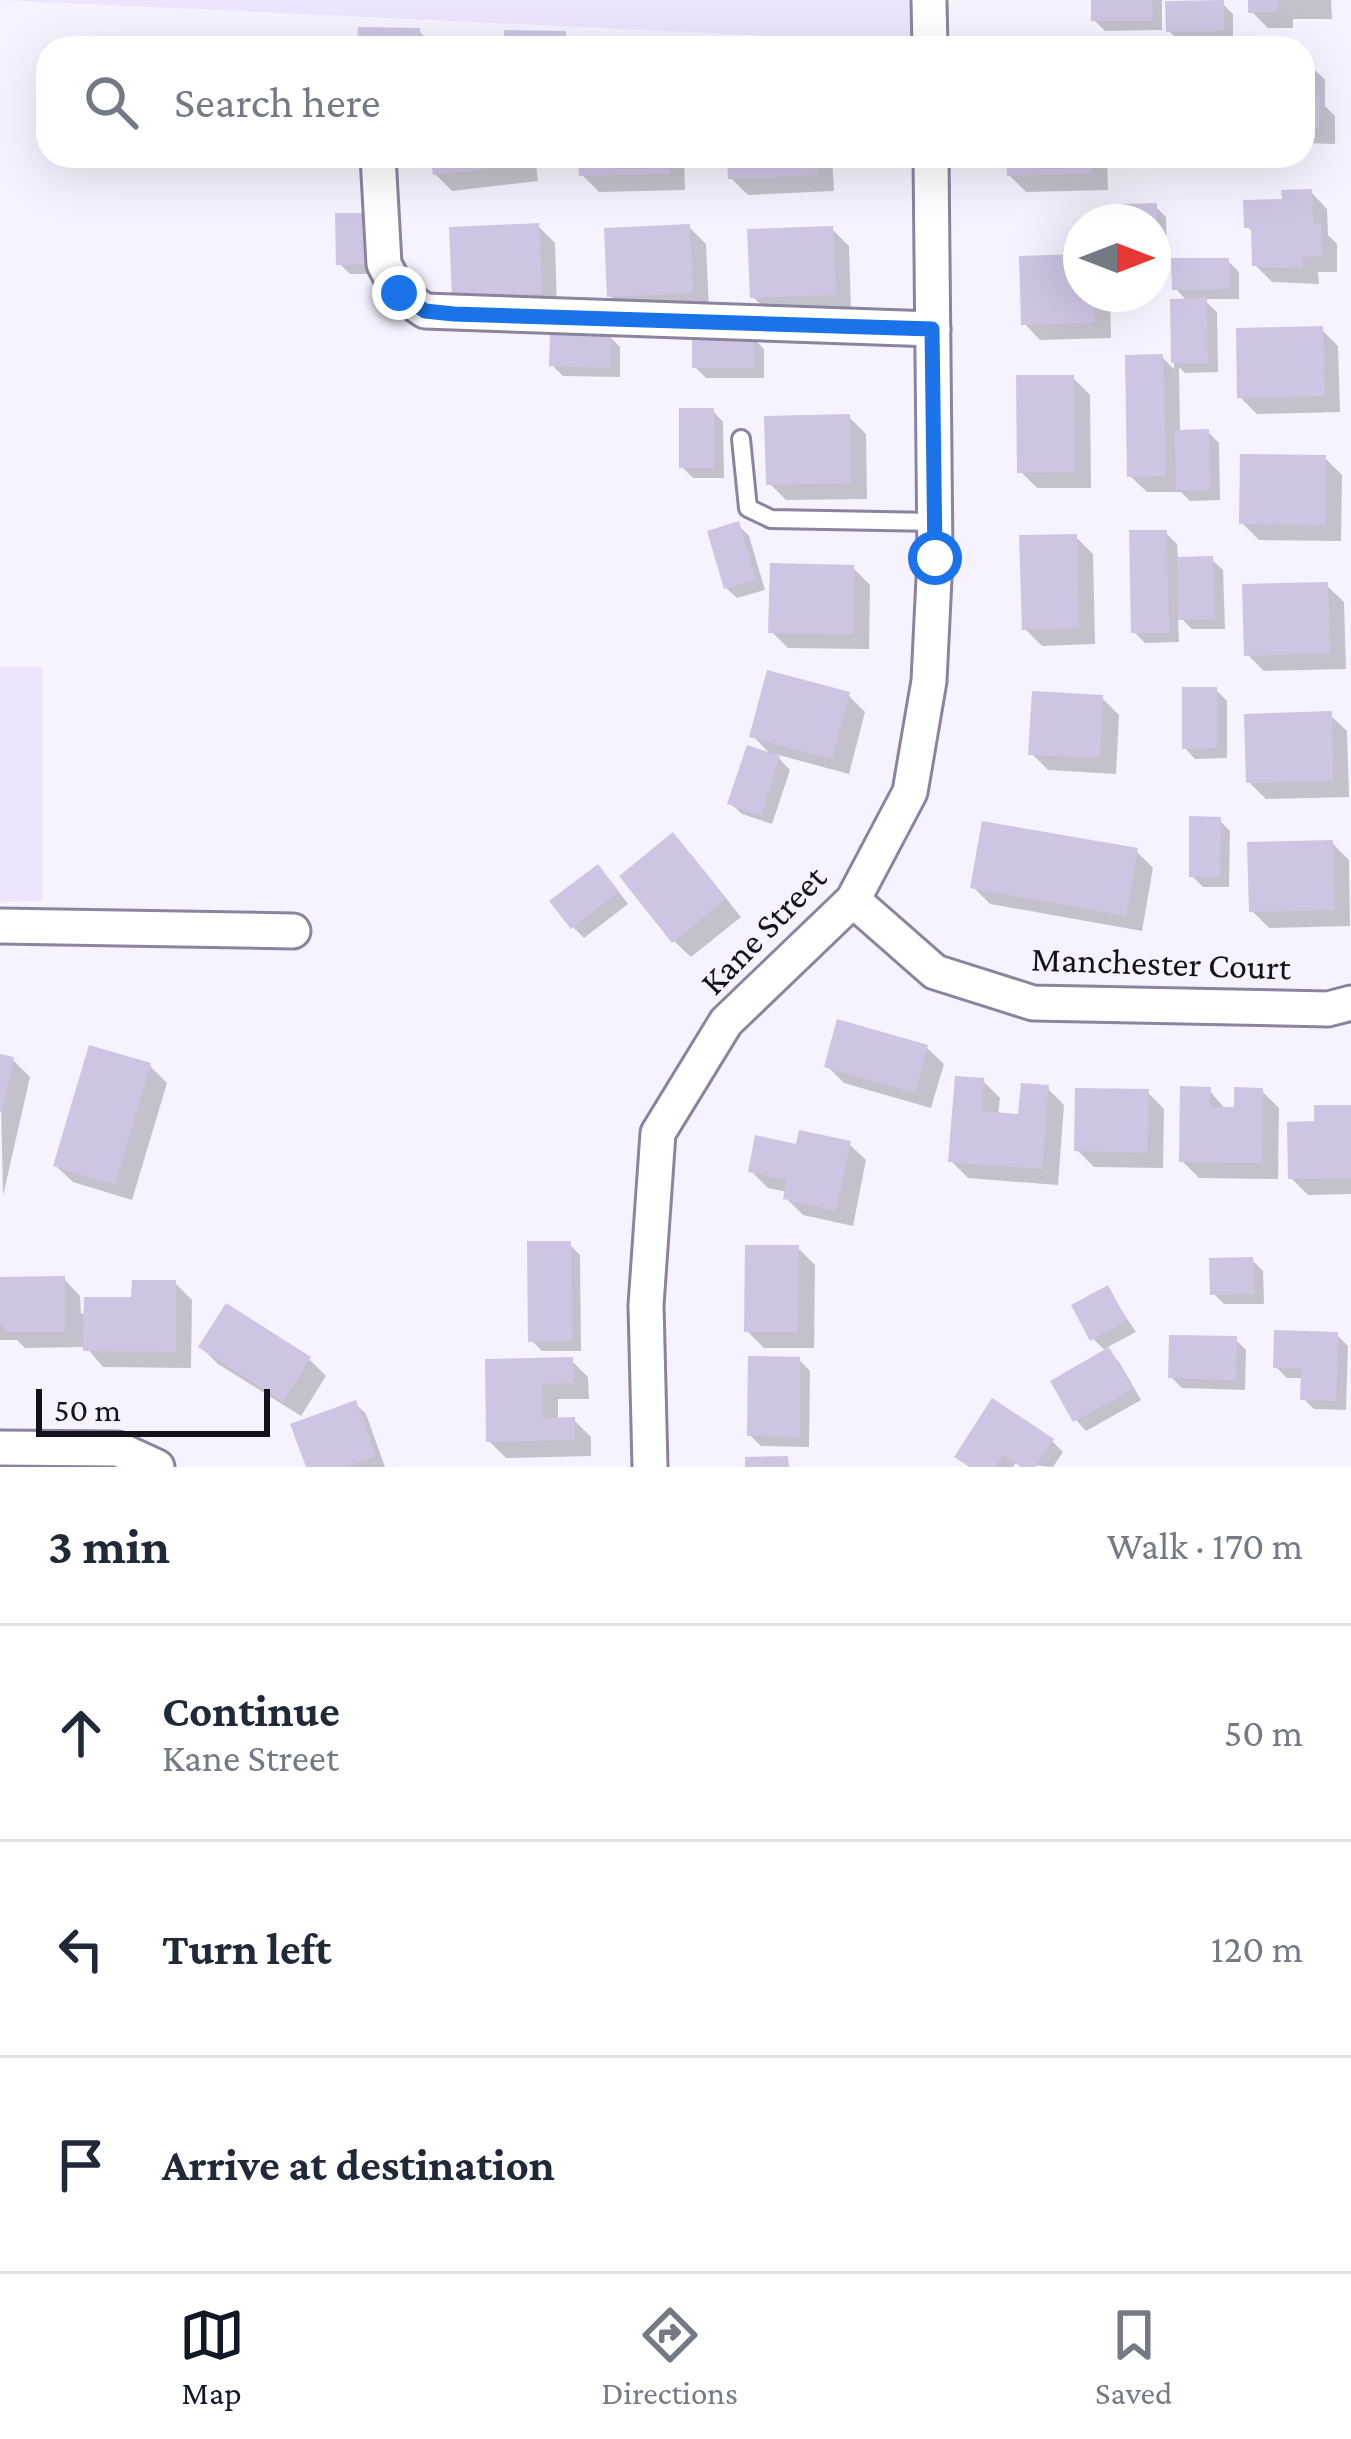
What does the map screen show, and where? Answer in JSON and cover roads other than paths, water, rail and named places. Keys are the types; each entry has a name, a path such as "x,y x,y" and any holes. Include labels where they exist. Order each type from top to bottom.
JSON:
{"street":[{"path":"929,0 930,36"},
{"path":"379,168 384,264 399,293 425,311 932,329"},
{"name":"Kane Street","path":"650,1467 646,1305 658,1132 726,1022 853,900 910,791 929,681 934,522 931,168"},
{"name":"Manchester Court","path":"853,900 934,972 1033,1003 1328,1009 1351,1004"},
{"path":"0,926 293,931"},
{"path":"0,1448 118,1448 157,1467"}],"lane":[{"path":"741,439 748,508 771,519 934,522"}]}
